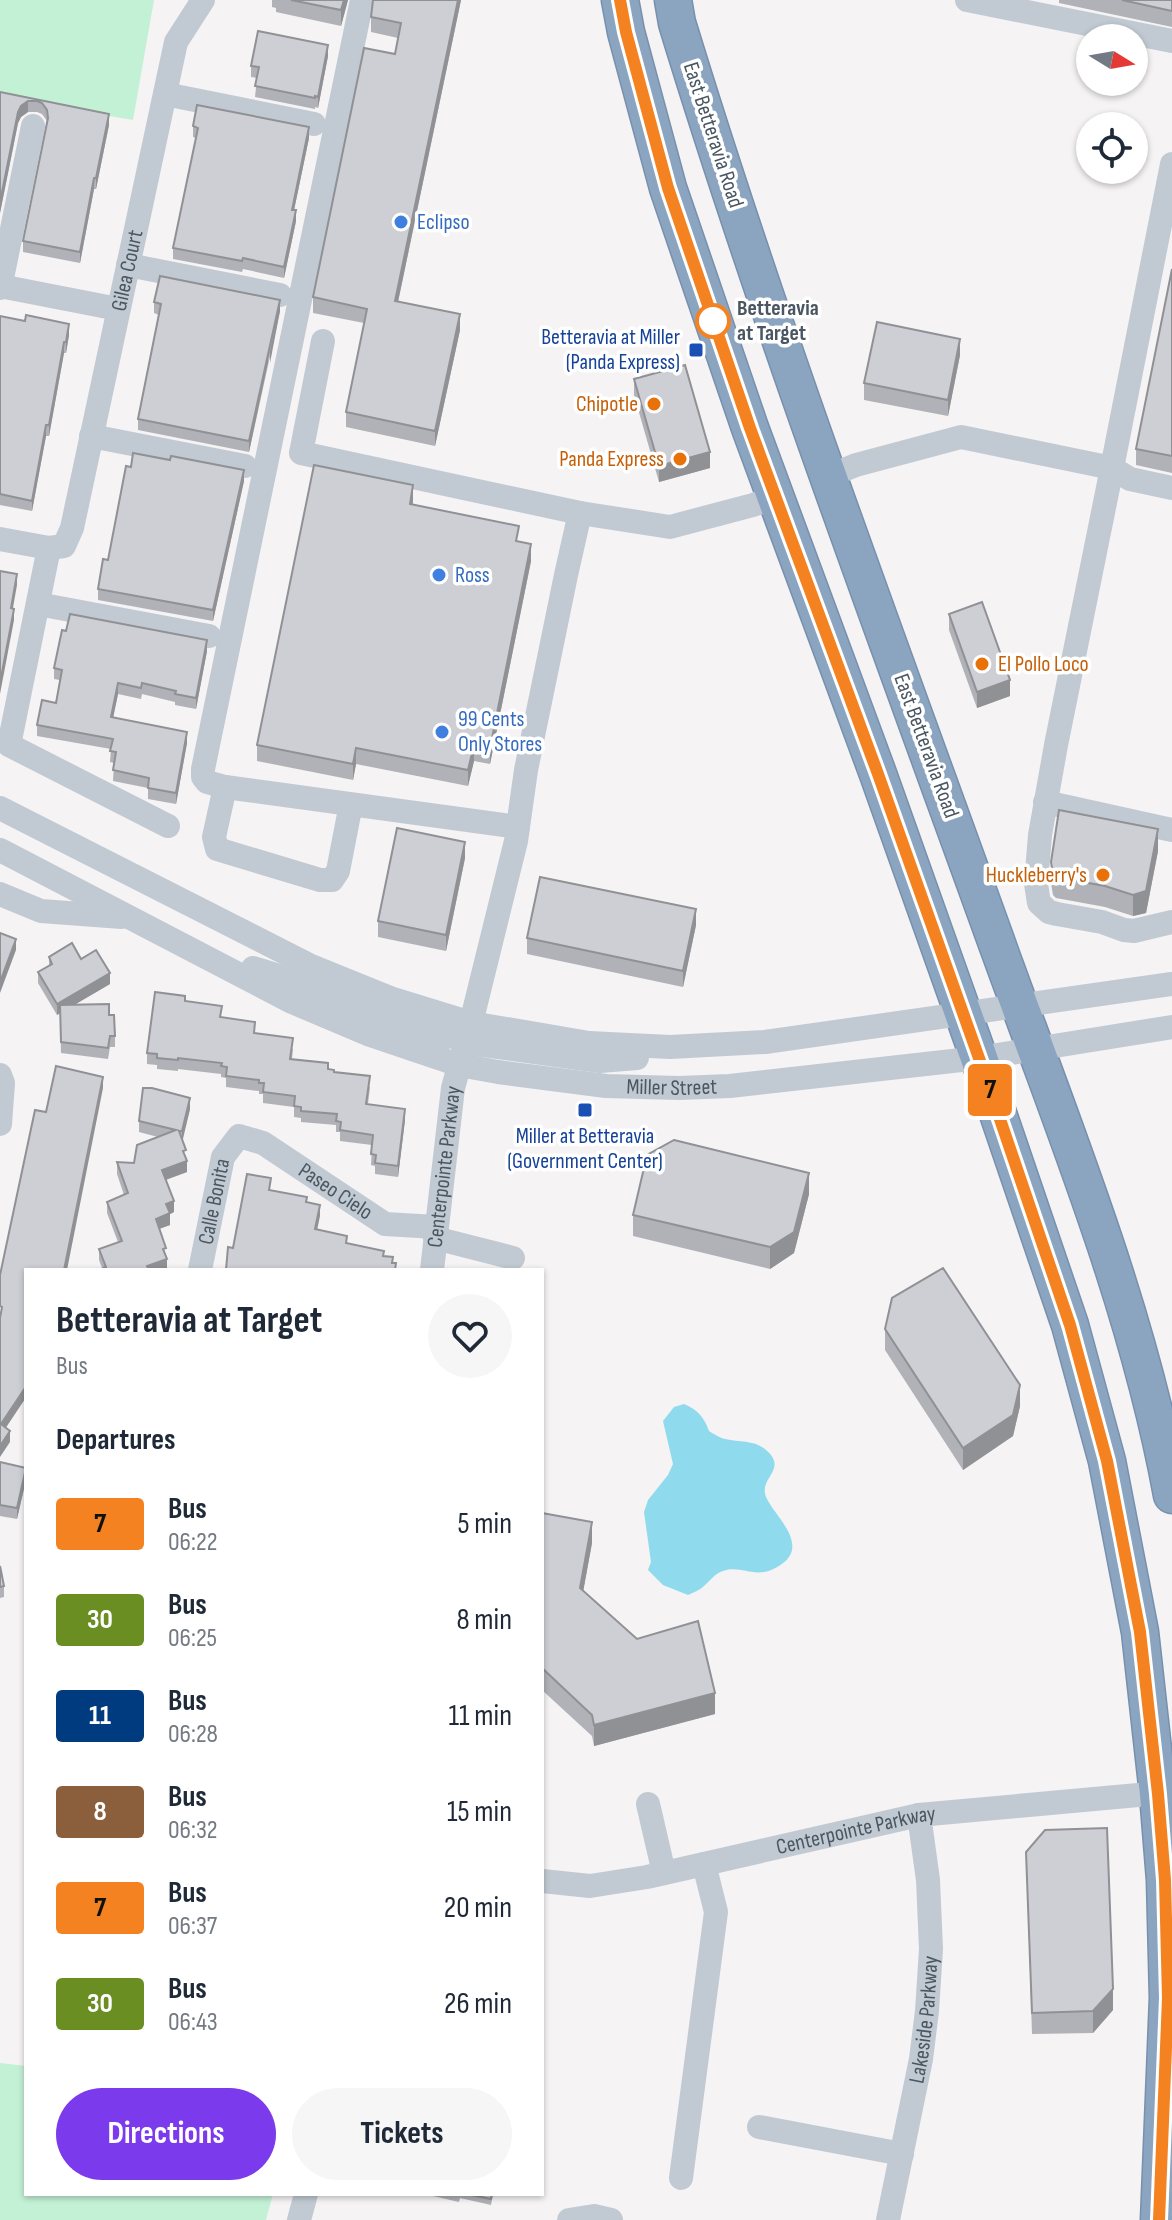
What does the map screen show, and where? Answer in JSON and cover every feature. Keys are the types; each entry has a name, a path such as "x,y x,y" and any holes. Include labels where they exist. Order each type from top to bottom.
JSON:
{"highway":[{"path":"620,0 668,188 750,428 964,1014 1070,1325 1107,1461 1140,1632 1165,1793 1168,1998 1159,2220"},
{"name":"East Betteravia Road","path":"673,0 677,23 719,159 829,476 1122,1292 1163,1447 1172,1495"},
{"path":"775,497 829,476"}],"street":[{"name":"Gilea Court","path":"168,826 9,745 38,604 56,547 72,528 176,42 203,0"},
{"path":"362,0 203,777 207,782 225,787 518,827"},
{"path":"967,0 1172,41"},
{"path":"165,94 314,124"},
{"path":"33,126 0,287 118,309"},
{"path":"1172,164 1045,802 1037,895 1043,908 1057,914 1102,922 1124,930 1134,931 1172,922"},
{"path":"128,265 280,295"},
{"path":"301,453 323,341"},
{"path":"91,436 245,466"},
{"path":"829,476 856,465 961,437 1112,468 1130,479 1172,488"},
{"path":"270,446 580,513 670,527 775,497"},
{"path":"471,1023 518,827 526,770 580,513"},
{"path":"0,539 56,547"},
{"path":"38,604 209,636"},
{"path":"225,787 214,837 217,849 320,880 332,880 338,871 351,804"},
{"path":"1045,802 1172,830"},
{"name":"Miller Street","path":"0,808 309,965 393,999 471,1023 589,1043 670,1047 765,1042 1172,984"},
{"name":"Miller Street","path":"0,850 292,1002 370,1035 459,1065 498,1072 606,1086 730,1086 979,1058 1172,1027"},
{"name":"Miller Street","path":"0,894 41,911 131,917"},
{"name":"Miller Street","path":"193,949 276,975 321,996 405,1027 446,1037 461,1036 471,1023"},
{"path":"459,1065 463,1052 475,1044 600,1061 636,1058 670,1047"},
{"name":"Centerpointe Parkway","path":"432,1268 453,1088 459,1065"},
{"path":"0,1075 3,1083 0,1124"},
{"name":"Paseo Cielo","path":"239,1136 263,1143 385,1224 436,1233 513,1258"},
{"name":"Calle Bonita","path":"200,1268 223,1157 239,1136"},
{"name":"Centerpointe Parkway","path":"544,1881 590,1886 664,1873 919,1815 1165,1793"},
{"path":"648,1804 664,1873"},
{"name":"Lakeside Parkway","path":"888,2220 921,2059 927,2011 931,1949 928,1880 919,1815"},
{"path":"681,2178 716,1912 704,1864"},
{"path":"759,2127 902,2154"},
{"path":"299,2220 305,2196"},
{"path":"569,2220 594,2216 611,2220"}],"green space":[{"path":"0,0 154,0 133,120 0,97"},
{"path":"0,2063 24,2066 24,2196 272,2196 266,2220 0,2220"}],"water":[{"path":"684,1404 700,1414 709,1431 715,1435 755,1444 771,1455 774,1466 765,1492 788,1531 792,1548 790,1556 774,1569 766,1572 723,1571 701,1589 688,1595 663,1585 648,1570 651,1562 644,1512 648,1500 673,1464 663,1421 674,1407"}],"building":[{"path":"291,0 344,0 341,10"},
{"path":"373,0 458,0 395,301 460,314 435,431 346,412 367,309 313,297 364,48 395,54 401,23 371,17"},
{"path":"1122,0 1172,0 1172,11"},
{"path":"258,31 328,45 318,97 255,86 259,67 251,66"},
{"path":"0,92 109,114 80,252 23,241 48,118 47,110 37,101 28,101 18,112 0,202"},
{"path":"197,105 309,127 284,267 173,248 198,128 193,126"},
{"path":"1172,269 1172,456 1136,449"},
{"path":"160,276 280,300 249,441 138,419 161,304 154,302"},
{"path":"26,315 69,324 32,501 0,494 0,316 25,321"},
{"path":"877,322 960,339 948,400 864,383"},
{"path":"685,365 710,452 659,466 634,379"},
{"path":"133,453 170,460 171,456 244,470 213,610 98,589 103,559 108,560 126,466 131,467"},
{"path":"314,465 413,485 410,504 519,526 516,541 531,544 490,748 474,745 468,770 356,748 353,764 257,745"},
{"path":"0,571 17,574 11,608 14,609 0,683"},
{"path":"982,602 1010,680 977,692 949,614"},
{"path":"70,614 207,640 196,698 142,683 141,688 118,683 111,717 187,732 176,793 148,788 149,778 113,770 116,752 110,751 113,739 37,725 42,700 56,703 62,670 54,668 62,630 66,631"},
{"path":"1059,810 1158,829 1146,891 1133,895 1056,877 1051,862"},
{"path":"397,828 465,842 446,935 378,921"},
{"path":"540,877 696,909 683,971 527,938"},
{"path":"0,933 16,939 0,982"},
{"path":"72,943 81,959 96,950 110,973 57,1004 38,972 52,964 49,957"},
{"path":"155,992 185,996 185,1001 222,1006 220,1017 255,1022 254,1033 293,1038 290,1059 328,1063 328,1069 334,1072 370,1076 366,1104 405,1109 398,1166 375,1163 376,1155 371,1154 373,1135 340,1130 341,1122 336,1121 337,1114 301,1111 301,1107 294,1106 295,1096 263,1092 264,1083 259,1083 259,1080 226,1076 227,1067 221,1066 222,1063 157,1058 157,1054 147,1053"},
{"path":"109,1004 109,1015 114,1015 115,1036 110,1036 108,1048 61,1042 60,1005"},
{"path":"56,1066 103,1077 64,1268 24,1268 24,1390 1,1424 10,1431 0,1446 0,1275 35,1110 46,1112"},
{"path":"143,1088 190,1098 182,1131 179,1131 187,1161 162,1170 174,1201 166,1204 170,1213 156,1219 167,1259 148,1268 104,1268 99,1249 122,1241 107,1202 128,1193 117,1162 134,1163 137,1145 176,1130 139,1121"},
{"path":"674,1140 809,1173 794,1232 770,1247 633,1215 647,1155"},
{"path":"247,1174 271,1178 269,1190 307,1197 306,1202 320,1205 315,1229 347,1236 346,1243 384,1251 383,1256 393,1257 392,1263 396,1263 395,1268 226,1268 228,1247 233,1248"},
{"path":"943,1268 1020,1385 1013,1415 963,1448 885,1329 892,1298"},
{"path":"0,1462 24,1468 17,1508 0,1505"},
{"path":"544,1513 592,1522 580,1588 637,1639 698,1621 715,1693 594,1725 592,1715 544,1670"},
{"path":"0,1566 4,1586 0,1587"},
{"path":"1107,1828 1113,1989 1093,2011 1032,2013 1026,1852 1045,1830"}],"bus line":[{"name":"7","path":"620,0 668,188 750,428 985,1075 1070,1325 1107,1461 1140,1632 1165,1880 1168,1998 1159,2220"}],"place":[{"name":"Eclipso","path":"401,222"},
{"name":"Betteravia at Target","path":"713,321"},
{"name":"Betteravia at Miller (Panda Express)","path":"696,350"},
{"name":"Chipotle","path":"654,404"},
{"name":"Panda Express","path":"680,459"},
{"name":"Ross","path":"439,575"},
{"name":"El Pollo Loco","path":"982,664"},
{"name":"99 Cents Only Stores","path":"442,732"},
{"name":"Huckleberry's","path":"1103,875"},
{"name":"Miller at Betteravia (Government Center)","path":"585,1110"}]}
